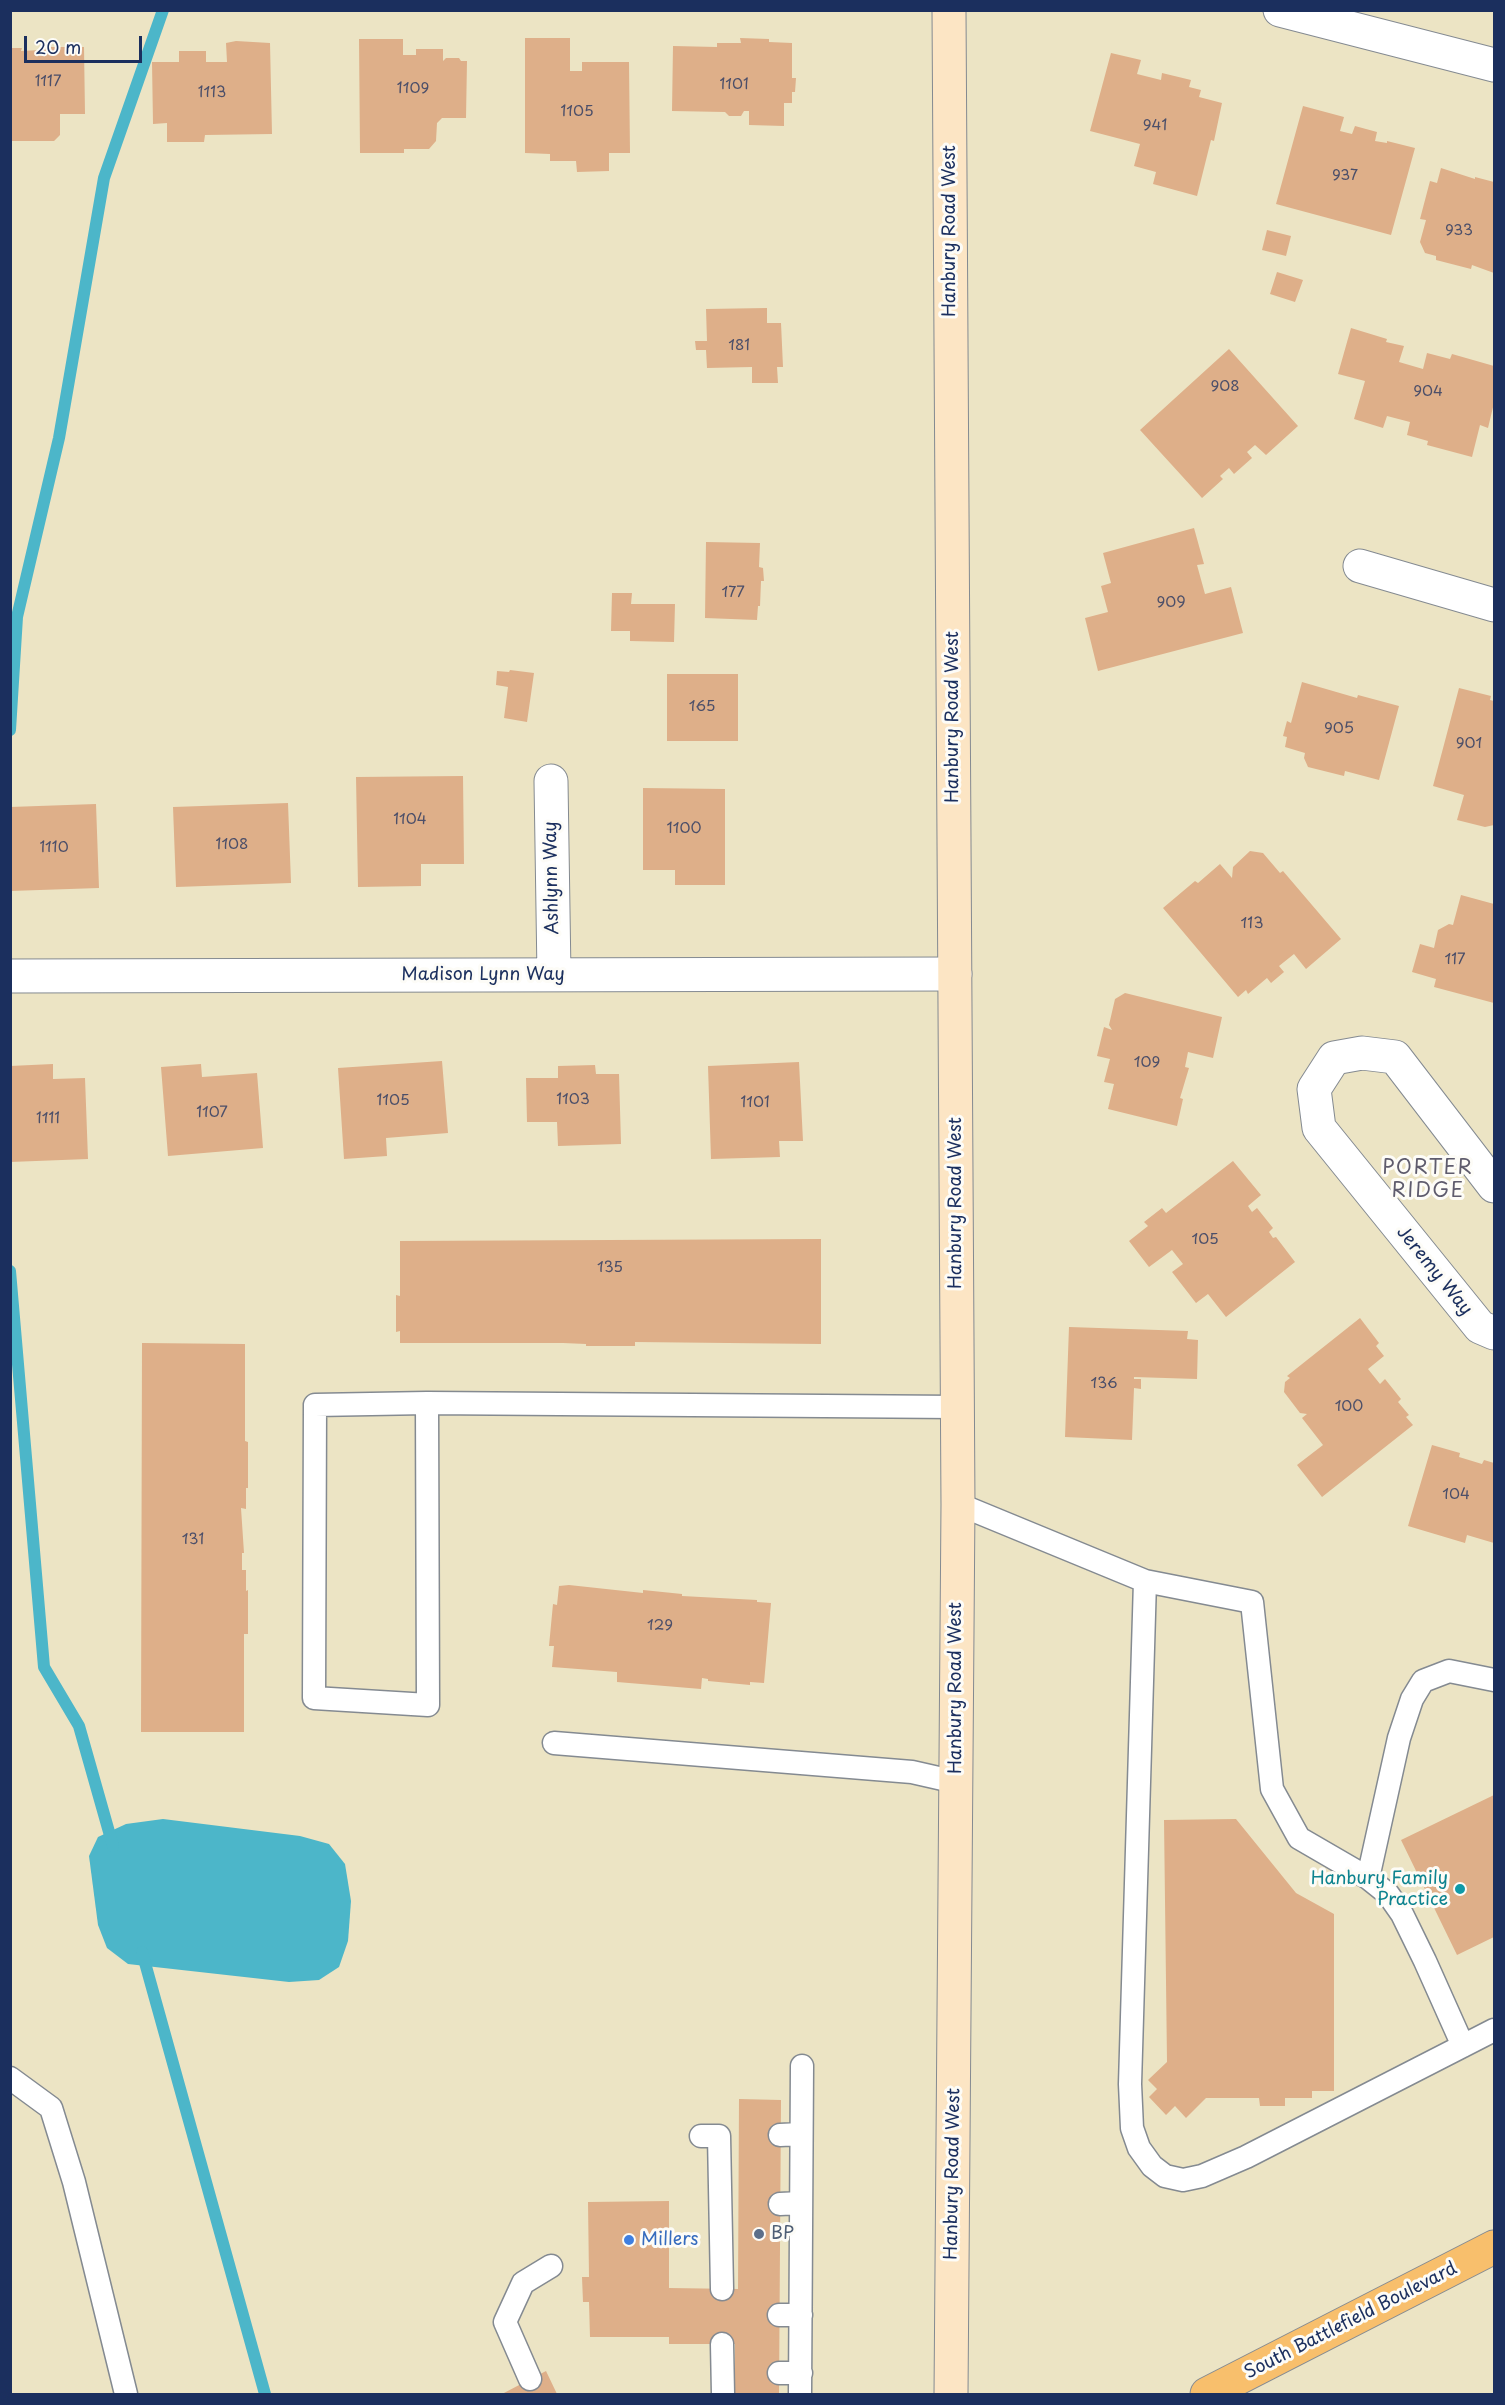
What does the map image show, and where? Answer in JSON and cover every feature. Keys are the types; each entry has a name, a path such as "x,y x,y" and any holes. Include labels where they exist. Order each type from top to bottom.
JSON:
{"main road":[{"name":"Hanbury Road West","path":"949,10 958,1504 951,2394"},
{"name":"South Battlefield Boulevard","path":"1207,2394 1494,2247"}],"street":[{"path":"1280,10 1494,65"},
{"path":"1360,566 1494,605"},
{"name":"Ashlynn Way","path":"551,781 554,975"},
{"name":"Madison Lynn Way","path":"10,976 955,974"},
{"name":"Jeremy Way","path":"1494,1186 1483,1148 1395,1057 1362,1053 1334,1058 1314,1089 1319,1128 1480,1327 1494,1332"}],"lane":[{"path":"427,1403 428,1705 314,1698 315,1405 427,1403 957,1407"},
{"path":"958,1504 1145,1581 1252,1602 1272,1789 1299,1838 1368,1878 1388,1894 1402,1914 1463,2046"},
{"path":"1145,1581 1130,2085 1132,2128 1139,2148 1152,2166 1165,2176 1183,2180 1202,2176 1246,2157 1494,2030"},
{"path":"1368,1878 1399,1738 1412,1699 1423,1681 1449,1671 1494,1680"},
{"path":"554,1743 912,1772 956,1782"},
{"path":"793,2380 790,2315 791,2134 802,2066"},
{"path":"10,2078 51,2108 74,2182 126,2394"},
{"path":"720,2136 730,2205 730,2265 722,2289"},
{"path":"531,2379 505,2322 523,2283 551,2266"},
{"path":"722,2344 727,2381"}],"water":[{"path":"163,1819 300,1836 329,1844 345,1864 351,1901 348,1941 339,1967 319,1980 289,1982 128,1964 107,1948 98,1925 89,1856 98,1837 126,1824"}],"building":[{"path":"525,38 570,38 570,71 582,71 582,62 629,62 630,153 609,153 609,171 577,172 576,161 550,161 550,154 525,153"},
{"path":"740,38 792,43 792,78 796,78 795,92 792,92 792,103 784,103 784,126 749,125 749,111 744,111 741,116 729,116 725,112 672,111 673,46 717,47 717,43 741,43"},
{"path":"359,39 403,39 403,55 416,55 416,49 443,49 443,61 446,58 459,58 461,61 467,61 466,118 442,118 437,123 436,141 429,149 404,149 404,153 360,153"},
{"path":"236,41 270,43 272,134 205,135 204,142 167,142 167,123 153,124 152,62 179,62 179,51 206,51 206,62 227,62 226,43"},
{"path":"41,47 84,47 85,114 60,114 60,135 54,141 10,141 10,48 22,48 21,51 41,50"},
{"path":"1111,53 1141,60 1137,74 1161,80 1162,73 1191,80 1189,87 1201,90 1199,97 1222,103 1214,141 1211,140 1197,196 1153,184 1156,172 1134,166 1140,144 1090,131"},
{"path":"1303,106 1344,117 1340,131 1352,134 1355,126 1377,132 1375,141 1387,143 1387,141 1415,148 1391,235 1276,204"},
{"path":"1441,168 1475,179 1475,177 1494,182 1494,273 1472,265 1471,269 1436,260 1436,256 1425,253 1420,242 1426,220 1420,219 1430,181 1437,183"},
{"path":"1267,230 1291,236 1286,256 1262,250"},
{"path":"1277,272 1303,280 1295,302 1270,294"},
{"path":"767,308 767,323 781,323 783,367 777,367 778,383 752,383 752,367 707,368 706,350 696,350 695,341 707,341 706,309"},
{"path":"1351,328 1387,339 1386,342 1404,346 1399,362 1423,369 1427,353 1450,359 1452,354 1494,366 1494,403 1488,428 1480,425 1472,457 1427,445 1428,441 1407,435 1410,422 1387,416 1383,428 1354,419 1365,381 1338,374"},
{"path":"1229,349 1298,426 1266,455 1255,445 1247,452 1252,458 1234,474 1229,468 1220,476 1223,479 1202,498 1140,430"},
{"path":"1194,528 1204,564 1197,565 1205,594 1231,587 1243,633 1098,671 1085,618 1108,612 1101,586 1111,583 1103,553"},
{"path":"706,542 760,543 759,567 763,568 764,581 761,581 757,620 705,618"},
{"path":"612,593 632,593 631,604 675,604 674,642 630,641 630,631 611,631"},
{"path":"510,670 534,673 527,722 504,718 508,687 496,685 497,671 509,672"},
{"path":"667,674 738,674 738,741 667,741"},
{"path":"1302,682 1357,698 1358,695 1399,706 1379,780 1345,771 1344,776 1308,767 1304,758 1305,753 1285,747 1287,737 1283,736 1287,721 1291,723"},
{"path":"1459,688 1491,696 1490,700 1494,701 1494,825 1485,827 1457,820 1464,795 1433,786"},
{"path":"463,776 464,864 421,864 421,886 358,887 356,777"},
{"path":"643,788 725,789 725,885 675,885 675,870 643,870"},
{"path":"288,803 291,883 176,887 173,807"},
{"path":"96,804 99,888 10,891 10,807"},
{"path":"1250,851 1263,853 1280,873 1283,871 1341,939 1306,969 1294,954 1279,966 1284,972 1271,983 1267,978 1248,994 1246,990 1238,997 1163,908 1195,881 1198,883 1220,864 1232,878 1233,867"},
{"path":"1461,895 1494,904 1494,1003 1434,987 1436,979 1412,972 1420,944 1434,948 1438,930 1449,924 1453,925"},
{"path":"1125,993 1222,1017 1213,1058 1188,1052 1185,1067 1189,1068 1180,1098 1183,1099 1177,1126 1108,1109 1114,1084 1104,1082 1110,1059 1097,1056 1104,1027 1112,1030 1109,1025 1115,999"},
{"path":"442,1061 448,1133 386,1138 387,1156 344,1159 338,1068"},
{"path":"799,1062 803,1141 779,1141 780,1157 711,1159 708,1066"},
{"path":"53,1064 53,1079 85,1078 88,1159 10,1162 10,1066"},
{"path":"201,1064 202,1077 257,1073 263,1148 168,1156 161,1067"},
{"path":"595,1065 596,1074 619,1074 621,1144 558,1146 557,1122 527,1122 526,1078 558,1078 558,1066"},
{"path":"1233,1161 1261,1195 1248,1206 1252,1212 1257,1208 1273,1228 1269,1232 1273,1238 1276,1237 1295,1262 1226,1317 1208,1294 1196,1303 1172,1272 1183,1264 1172,1250 1149,1267 1129,1241 1148,1226 1144,1222 1162,1208 1166,1213"},
{"path":"821,1239 821,1344 635,1342 635,1346 586,1346 586,1344 563,1343 400,1343 400,1331 396,1332 396,1295 400,1296 400,1241"},
{"path":"1360,1318 1379,1343 1376,1346 1384,1356 1368,1369 1380,1384 1385,1379 1401,1399 1398,1402 1409,1415 1406,1417 1413,1425 1322,1497 1297,1465 1323,1445 1302,1418 1307,1414 1300,1413 1284,1392 1285,1382 1290,1378 1287,1376"},
{"path":"1069,1327 1188,1331 1187,1339 1198,1340 1197,1379 1134,1377 1134,1379 1141,1379 1141,1389 1134,1388 1132,1440 1065,1437"},
{"path":"142,1343 245,1344 245,1441 248,1442 248,1488 246,1488 246,1509 241,1508 244,1553 242,1553 242,1570 246,1570 246,1591 248,1590 248,1634 244,1634 244,1732 141,1732"},
{"path":"1432,1445 1460,1453 1459,1457 1482,1464 1484,1460 1494,1463 1494,1543 1467,1535 1465,1543 1408,1526"},
{"path":"559,1586 771,1603 764,1683 750,1682 750,1685 708,1681 702,1678 701,1689 617,1682 617,1672 552,1667 554,1646 549,1646 553,1604 557,1605"},
{"name":"Hanbury Family Practice","path":"1494,1795 1494,1937 1457,1955 1401,1840"},
{"path":"1236,1819 1296,1893 1334,1914 1334,2091 1312,2091 1312,2098 1285,2098 1285,2106 1260,2106 1259,2098 1206,2098 1186,2118 1175,2106 1166,2115 1149,2097 1157,2089 1148,2080 1167,2062 1164,1820"},
{"path":"739,2099 781,2100 779,2394 735,2394 735,2344 669,2344 669,2337 590,2337 589,2302 583,2302 582,2277 589,2277 588,2202 669,2201 669,2288 738,2289"},
{"path":"546,2371 557,2394 502,2394"}],"waterway":[{"path":"10,730 17,617 59,438 104,178 163,10"},
{"path":"10,1271 44,1667 79,1726 113,1846"},
{"path":"142,1952 265,2394"}],"place":[{"name":"Hanbury Family Practice","path":"1460,1889"},
{"name":"BP","path":"759,2234"},
{"name":"Millers","path":"629,2240"}],"district":[{"name":"PORTER RIDGE","path":"1428,1180"}]}
